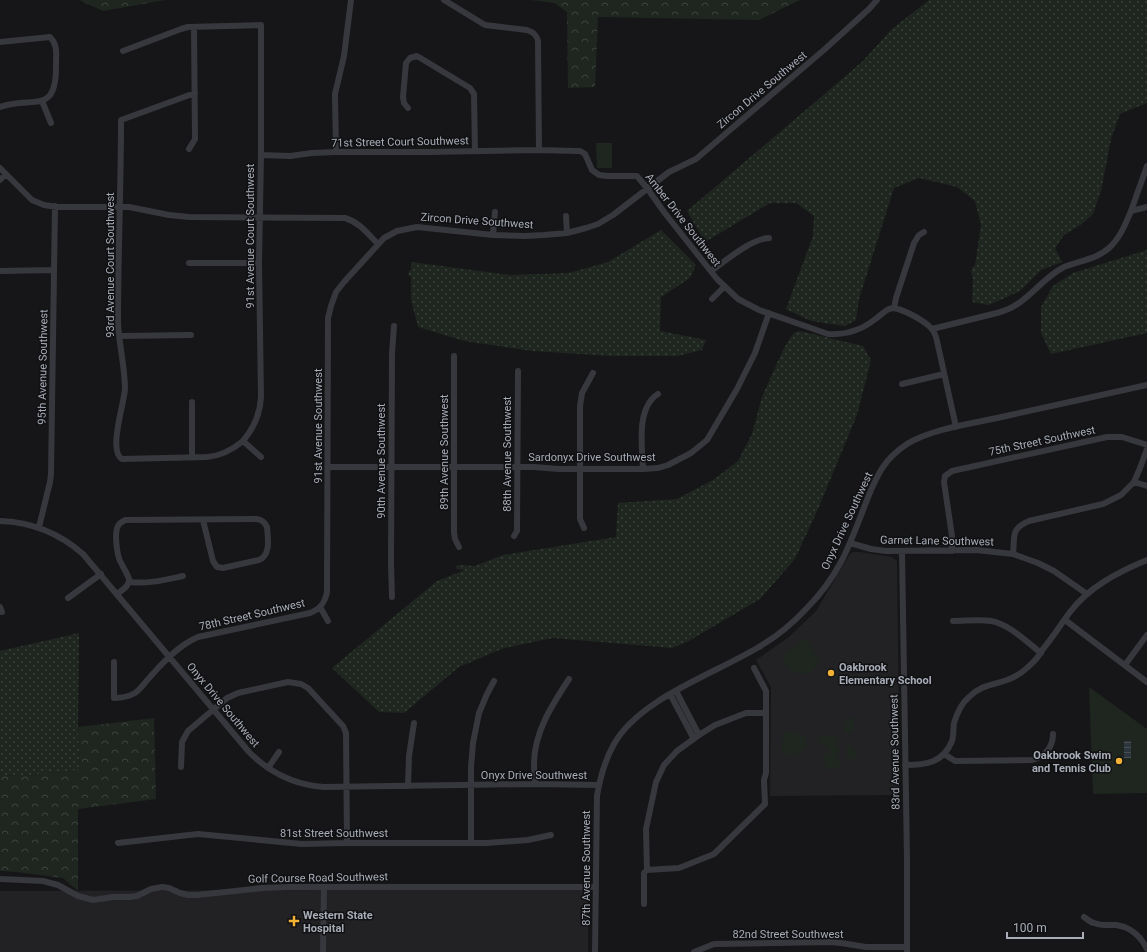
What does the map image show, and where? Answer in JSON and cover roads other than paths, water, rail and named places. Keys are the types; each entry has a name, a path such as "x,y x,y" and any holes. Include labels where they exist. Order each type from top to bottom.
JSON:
{"street":[{"path":"336,152 335,94 344,56 351,0"},
{"path":"444,0 485,25 527,30 534,34 537,38 539,150"},
{"name":"Zircon Drive Southwest","path":"378,244 388,235 397,231 417,227 525,236 568,232 598,224 613,215 669,172 696,159 825,49 877,0"},
{"name":"91st Avenue Court Southwest","path":"119,457 122,459 192,458 222,454 231,450 243,441 250,433 255,425 261,407 259,263 261,25 194,27"},
{"path":"123,51 181,29 194,27 195,139 189,149"},
{"path":"0,42 50,37 54,42 56,50 56,84 50,96 42,101 33,103 5,105 0,107"},
{"path":"408,108 404,103 403,97 406,63 414,56 420,57 473,91 475,151"},
{"name":"93rd Avenue Court Southwest","path":"119,457 116,451 117,434 125,377 118,325 121,120 195,94"},
{"path":"42,101 51,123"},
{"name":"71st Street Court Southwest","path":"261,155 290,156 312,152 539,150"},
{"name":"Amber Drive Southwest","path":"539,150 580,151 585,154 592,170 598,175 635,176 647,188 724,287 738,299 759,310 828,334 840,335 859,330 874,321 889,309 894,308"},
{"path":"932,329 1007,310 1018,304 1052,274 1064,267 1095,256 1108,248 1121,234 1147,166"},
{"path":"0,168 32,200 44,205 119,207 142,209 169,215 189,217 345,218 358,225 378,244"},
{"path":"0,180 6,174"},
{"name":"95th Avenue Southwest","path":"39,527 51,474 55,206"},
{"path":"1131,211 1147,207"},
{"path":"493,234 494,212"},
{"path":"566,216 568,232"},
{"path":"924,232 919,235 914,243 894,308 923,322 932,329 937,341 956,427"},
{"path":"711,271 748,246 765,238 769,238"},
{"name":"91st Avenue Southwest","path":"320,607 326,598 327,592 329,312 336,292 378,244"},
{"path":"189,263 259,263"},
{"path":"0,271 53,270"},
{"path":"712,298 724,287"},
{"name":"Sardonyx Drive Southwest","path":"328,467 516,467 580,469 658,468 680,460 697,450 707,440 751,363 769,313"},
{"name":"90th Avenue Southwest","path":"392,597 391,467 392,353 394,326"},
{"path":"120,336 191,335"},
{"name":"89th Avenue Southwest","path":"454,356 454,532 455,539 459,546"},
{"name":"88th Avenue Southwest","path":"514,536 517,531 516,467 518,371"},
{"path":"584,528 580,519 580,401 582,393 593,373"},
{"path":"902,384 944,374"},
{"name":"Onyx Drive Southwest","path":"0,521 11,521 39,527 70,543 88,558 169,658 249,752 268,768 280,775 303,784 324,787 535,784 599,785 614,744 636,718 660,700 756,649 792,623 807,609 830,580 841,562 882,468 899,450 914,440 956,427 1147,385"},
{"path":"642,469 643,414 649,400 658,394"},
{"path":"192,402 192,458"},
{"name":"75th Street Southwest","path":"952,551 952,536 944,486 945,478 948,473 1108,437 1122,437 1147,445"},
{"path":"243,441 261,457"},
{"path":"1013,554 1015,532 1021,524 1110,501 1121,495 1134,482 1147,449"},
{"path":"1134,482 1147,486"},
{"path":"117,594 130,582 130,578 121,562 117,550 117,529 118,526 125,520 203,520 260,520 263,521 267,527 266,555 259,560 223,568 218,567 212,562 203,520"},
{"name":"Garnet Lane Southwest","path":"850,543 877,550 902,552 988,551 1013,554 1038,563 1054,571 1087,594"},
{"name":"83rd Avenue Southwest","path":"902,552 907,949"},
{"path":"905,765 922,765 940,758 952,740 954,722 966,699 980,688 1008,680 1022,672 1034,662 1075,606 1087,594 1101,583 1147,560"},
{"path":"68,598 101,574"},
{"path":"130,582 142,583 183,576"},
{"path":"320,607 328,621"},
{"name":"78th Street Southwest","path":"114,662 114,698 126,697 136,693 169,658 185,644 198,637 310,613 320,607"},
{"path":"1065,620 1147,682"},
{"path":"954,621 987,621 998,623 1041,652"},
{"path":"1125,665 1147,635"},
{"path":"647,870 679,868 714,854 765,804 764,780 766,773 766,691 754,668"},
{"path":"535,784 534,761 540,733 553,705 569,679"},
{"path":"472,843 472,752 476,722 482,703 494,681"},
{"path":"181,767 181,747 184,738 191,727 228,698 238,693 288,682 305,686 345,729 347,843"},
{"path":"673,693 696,737"},
{"path":"644,904 644,873 647,870 646,829 656,782 664,765 677,751 715,725 746,713 766,713"},
{"path":"408,786 409,756 414,723"},
{"path":"944,754 954,761 1032,760 1046,754 1052,744 1053,734"},
{"path":"268,768 279,752"},
{"name":"87th Avenue Southwest","path":"595,952 596,796 599,785"},
{"name":"81st Street Southwest","path":"118,843 198,834 287,843 511,842 550,836"},
{"name":"Golf Course Road Southwest","path":"0,879 43,881 62,887 78,896 93,900 137,896 151,889 162,887 169,888 180,893 197,895 262,888 596,887"},
{"path":"323,952 324,887"},
{"path":"1084,917 1093,923 1118,925 1129,929 1138,936 1147,949"},
{"name":"82nd Street Southwest","path":"694,952 714,944 829,942 866,948 907,949"}],"place":[{"name":"Oakbrook Elementary School","path":"831,673"},
{"name":"Oakbrook Swim and Tennis Club","path":"1119,761"},
{"name":"Western State Hospital","path":"294,921"}]}
